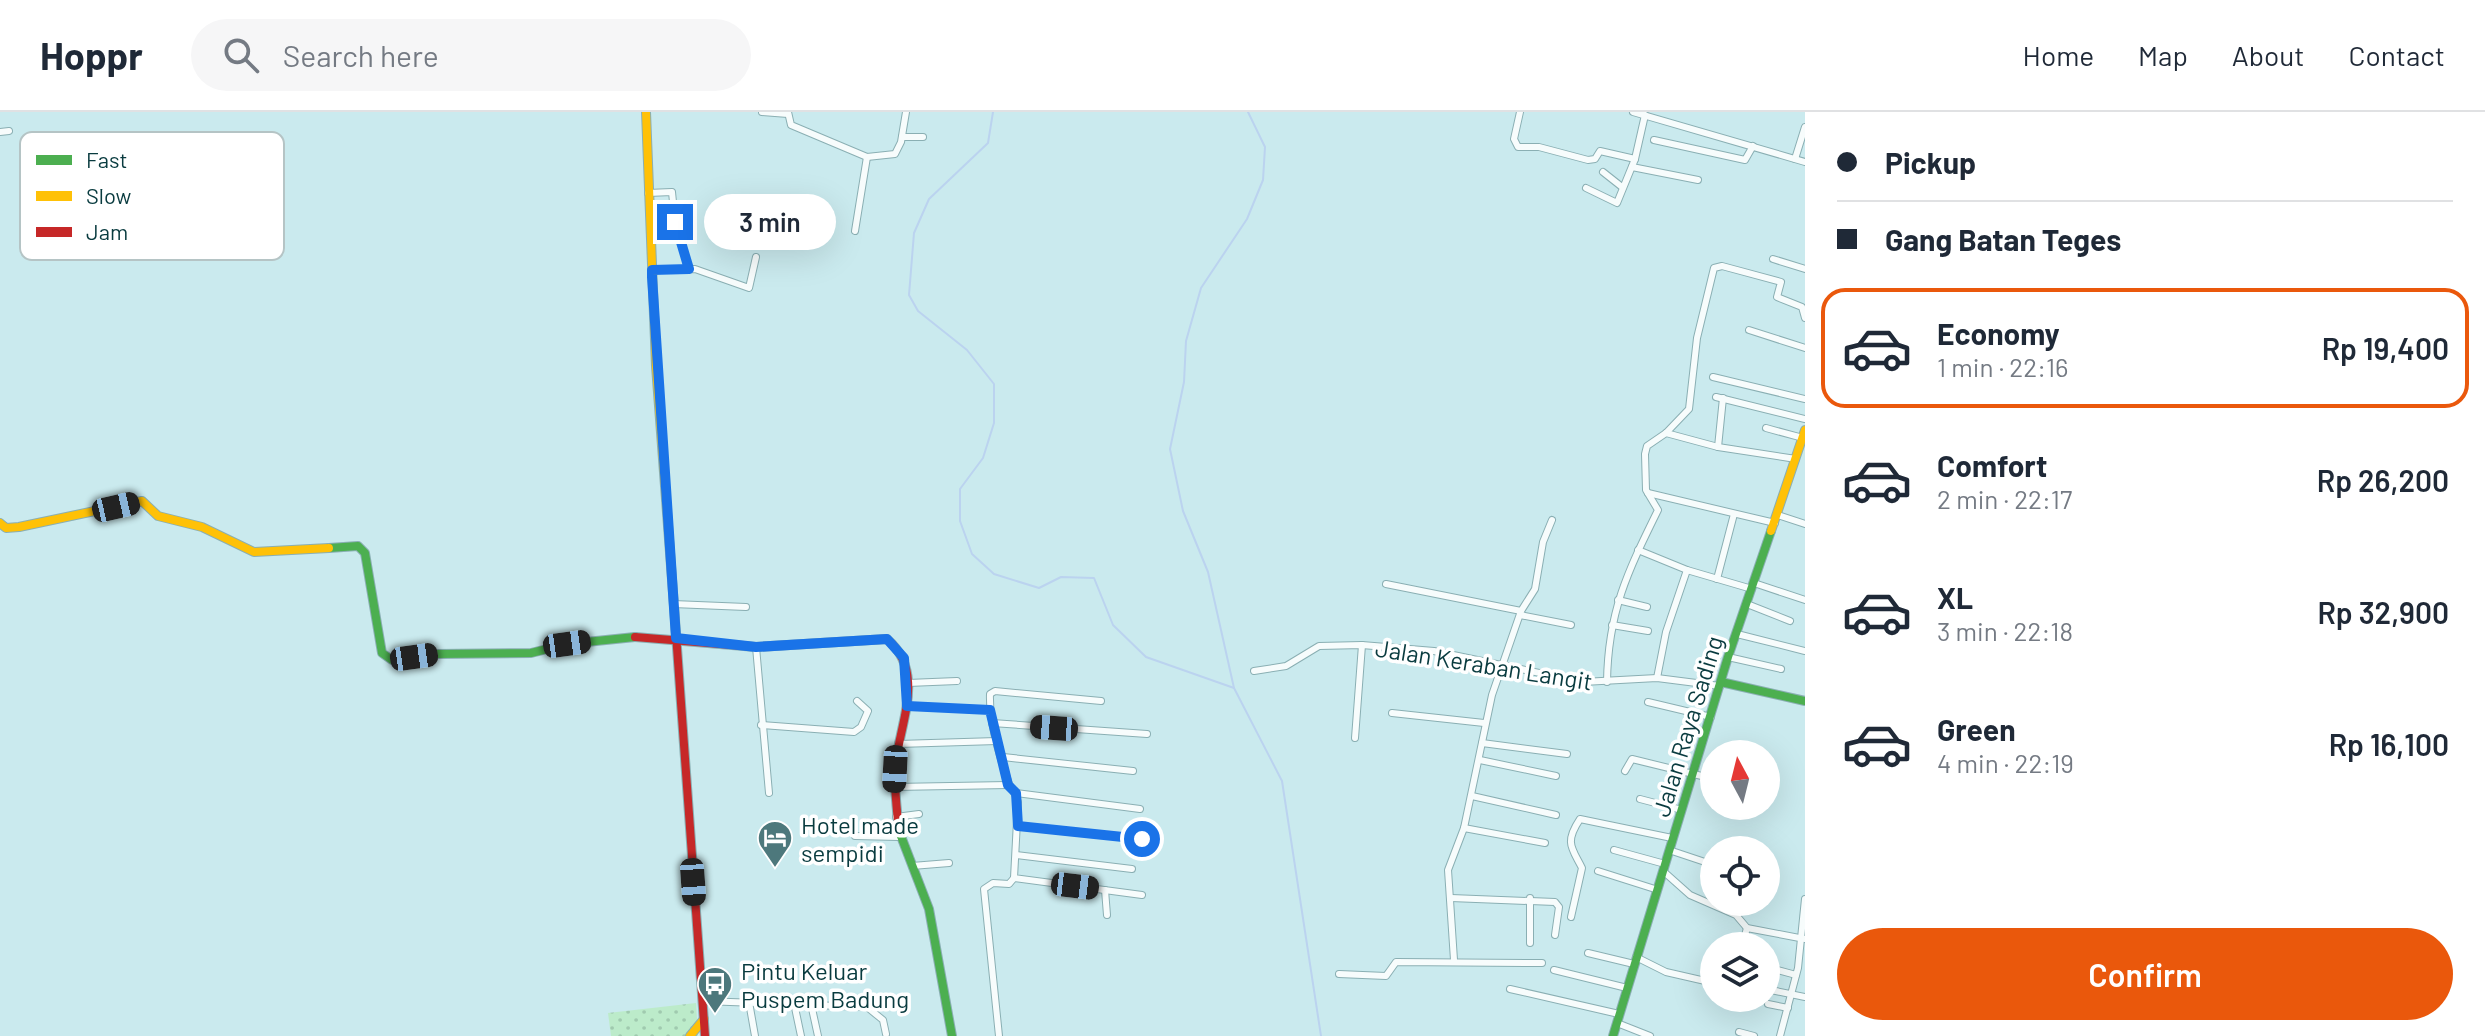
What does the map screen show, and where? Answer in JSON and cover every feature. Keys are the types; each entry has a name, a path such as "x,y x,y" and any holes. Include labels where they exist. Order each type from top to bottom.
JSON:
{"main road":[{"path":"646,112 647,193 673,604 705,1036"},
{"name":"Jalan Raya Sading","path":"1613,1036 1728,657 1804,434"},
{"path":"0,523 6,528 19,527 142,501 158,516 202,527 254,552 358,546 365,553 382,653 392,660 435,654 531,653 605,638 676,638 756,647 887,639 902,652 908,683 894,787 899,837 933,923 952,1036"},
{"path":"1721,684 1805,701"},
{"path":"690,1036 704,1019"}],"street":[{"path":"762,112 788,113 791,125 867,157 895,154 902,137 906,112"},
{"path":"1520,112 1514,132 1518,147 1539,147 1588,160 1595,159 1600,151 1635,159"},
{"path":"1633,112 1805,162"},
{"path":"1586,188 1617,203 1635,159 1645,115"},
{"path":"1795,159 1805,127"},
{"path":"0,132 9,131"},
{"path":"902,137 923,137"},
{"path":"1654,140 1745,160 1753,146"},
{"path":"855,231 867,157"},
{"path":"1632,167 1698,180"},
{"path":"1603,172 1622,187"},
{"path":"647,193 672,192 675,222 689,269"},
{"path":"652,270 689,269 714,273 749,288 756,257"},
{"path":"1773,259 1805,269"},
{"path":"1606,682 1618,600 1658,510 1644,482 1647,446 1666,433 1689,409 1697,338 1717,265 1781,282 1777,297 1802,307 1805,318"},
{"path":"1749,330 1805,348"},
{"path":"1713,377 1805,399"},
{"path":"1718,447 1719,398 1805,419"},
{"path":"1766,428 1804,434"},
{"path":"1666,433 1796,462 1805,467"},
{"path":"1648,493 1734,514 1805,524"},
{"path":"1717,579 1734,514"},
{"path":"1454,960 1451,898 1446,881 1448,870 1472,796 1484,723 1521,613 1535,589 1543,542 1552,520"},
{"path":"1638,550 1717,579 1805,600"},
{"path":"1657,678 1666,632 1687,570"},
{"path":"1386,584 1571,625"},
{"path":"1618,600 1647,607"},
{"path":"673,604 746,607"},
{"path":"1747,604 1790,621"},
{"path":"1612,625 1648,631"},
{"path":"1737,634 1805,651"},
{"path":"1355,738 1362,645"},
{"name":"Jalan Keraban Langit","path":"1254,671 1286,666 1319,646 1362,645 1434,651 1595,683 1657,678 1721,684"},
{"path":"756,647 769,793"},
{"path":"1728,657 1781,669"},
{"path":"908,683 957,681"},
{"path":"1101,701 995,691 990,694 992,723 1008,785 1016,793 1140,809"},
{"path":"761,725 858,731 868,711 857,701"},
{"path":"1648,702 1711,717"},
{"path":"907,706 990,710"},
{"path":"1392,713 1484,723"},
{"path":"992,723 1147,734"},
{"path":"898,744 997,741"},
{"path":"1482,743 1567,754"},
{"path":"1003,757 1133,771"},
{"path":"1625,771 1632,759 1700,775"},
{"path":"1480,760 1556,776"},
{"path":"894,787 1008,785"},
{"path":"1012,881 1018,826 1016,793"},
{"path":"1472,796 1556,815"},
{"path":"1640,799 1682,810"},
{"path":"896,817 919,814"},
{"path":"1571,917 1582,868 1571,853 1571,843 1580,819 1672,838"},
{"path":"1018,826 1142,839"},
{"path":"1464,828 1545,843"},
{"path":"855,836 899,837"},
{"path":"1614,850 1664,868 1690,895 1736,915 1747,928 1803,939"},
{"path":"1669,850 1700,860"},
{"path":"1016,855 1132,869"},
{"path":"912,866 949,863"},
{"path":"1598,871 1658,890"},
{"path":"999,1036 983,893 986,886 1012,881 1142,895"},
{"path":"1105,890 1107,915"},
{"path":"1451,898 1530,898 1557,903 1555,935"},
{"path":"1530,898 1530,943"},
{"path":"1780,1036 1800,971 1805,899"},
{"path":"1746,932 1747,928"},
{"path":"1588,953 1635,960 1666,972 1700,980"},
{"path":"1339,974 1386,976 1393,962 1454,960 1542,963"},
{"path":"1780,969 1800,971"},
{"path":"1554,970 1627,988"},
{"path":"1510,989 1618,1018 1650,1036"},
{"path":"1780,992 1805,997"},
{"path":"703,1001 867,1007 883,1020 886,1034"},
{"path":"749,1002 755,1036"},
{"path":"794,1003 801,1036"},
{"path":"811,1004 818,1036"},
{"path":"1780,1006 1788,1008"},
{"path":"1739,1032 1754,1036"}],"green space":[{"path":"696,1003 698,1036 611,1036 608,1013"}],"waterway":[{"path":"993,112 988,143 929,199 914,233 909,295 918,311 967,350 994,384 994,423 983,458 960,489 960,521 972,554 994,574 1039,588 1061,577 1094,578 1113,625 1146,657 1234,688"},
{"path":"1248,112 1265,147 1263,180 1247,219 1201,288 1186,341 1184,382 1170,449 1183,511 1208,572 1234,688 1282,781 1321,1036"}],"traffic: fast":[{"path":"1613,1036 1728,657 1771,531"},
{"path":"329,548 358,546 365,553 382,653 392,660 435,654 531,653 567,644 635,637"},
{"path":"1721,682 1805,701"},
{"path":"899,831 929,909 952,1036"}],"traffic: slow":[{"path":"646,112 656,366 674,606"},
{"path":"1771,531 1805,430"},
{"path":"0,523 6,528 19,527 142,501 158,516 202,527 254,552 329,548"},
{"path":"690,1036 704,1019"}],"traffic: jam":[{"path":"674,606 705,1036"},
{"path":"635,637 756,647 887,639 899,652 906,667 908,683 908,700 895,768 899,831"}],"place":[{"name":"Hotel made sempidi","path":"775,869"},
{"name":"Pintu Keluar Puspem Badung","path":"715,1015"}],"route":[{"path":"675,222 689,269 652,270 652,277 676,638 756,647 822,645 876,637 887,639 897,646 904,658 908,683 907,706 990,710 1008,785 1016,793 1018,826 1142,839"}]}
